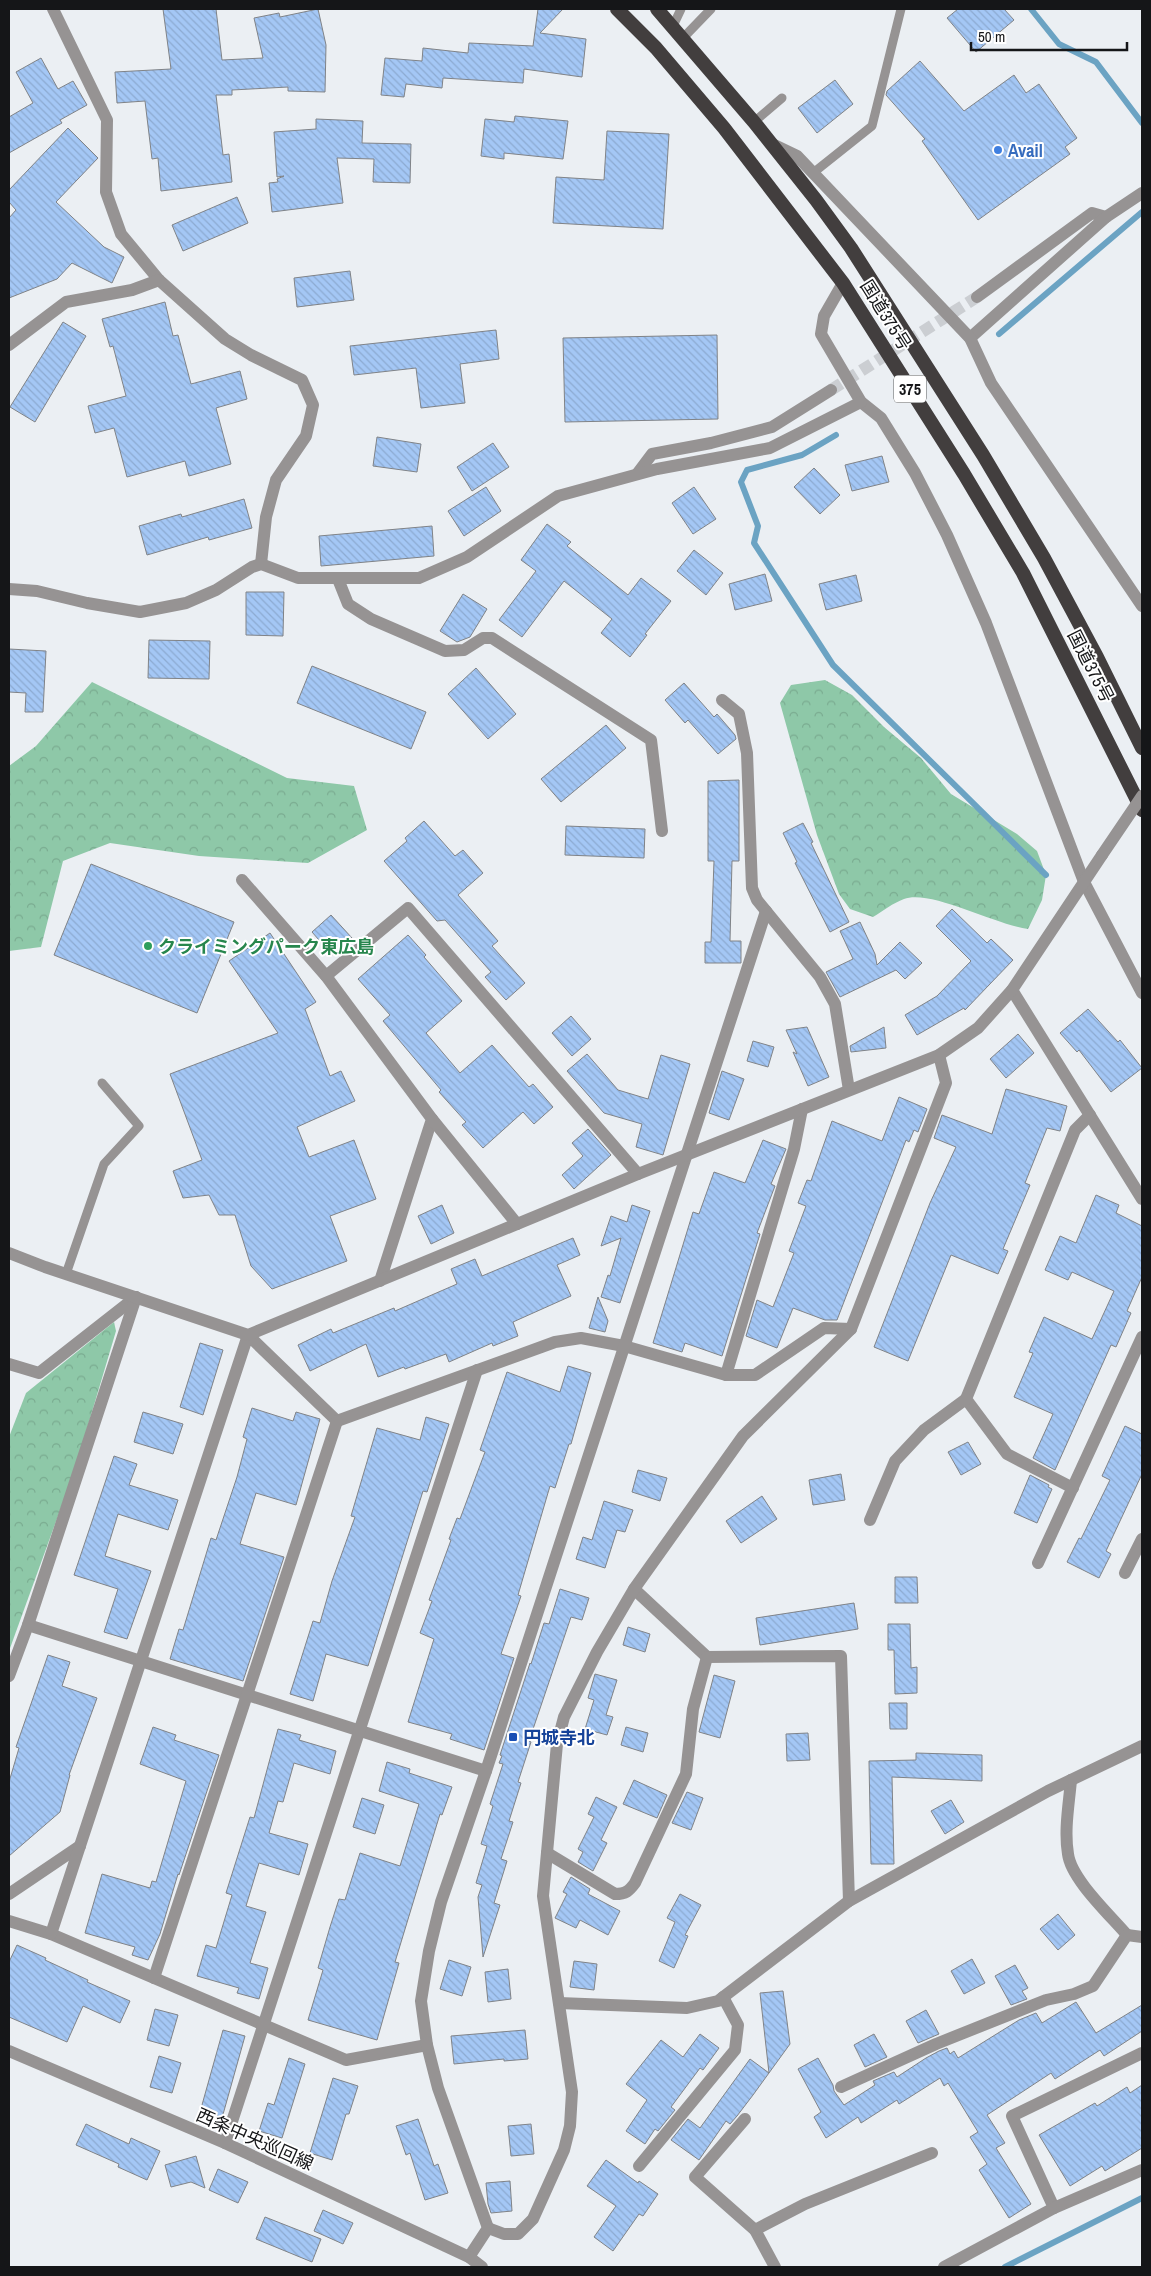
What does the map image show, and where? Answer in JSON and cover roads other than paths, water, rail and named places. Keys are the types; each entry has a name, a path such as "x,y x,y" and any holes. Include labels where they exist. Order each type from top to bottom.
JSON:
{"highway":[{"name":"国道375号","path":"617,9 656,48 724,128 844,283 964,474 1023,573 1142,810"},
{"name":"国道375号","path":"657,9 772,144 851,248 983,455 1048,566 1142,748"}],"street":[{"path":"53,9 107,120 106,192 121,234 159,280 225,340 250,355 302,380 313,404 306,436 276,480 266,517 262,564"},
{"path":"772,144 797,156 970,338 992,384 1142,606"},
{"path":"970,338 1106,217 1142,193"},
{"path":"977,297 1092,213 1106,217"},
{"path":"9,345 66,302 132,290 159,280"},
{"path":"844,283 824,316 821,334 861,402 881,418 915,473 947,534 986,623 1084,882 1142,993"},
{"path":"637,474 652,454 711,443 772,427 831,390"},
{"path":"9,589 38,590 87,603 140,612 186,603 216,590 252,567 262,564 298,578 419,578 467,557 558,496 637,474 770,448 861,402"},
{"path":"338,578 348,604 371,619 445,650 464,650 483,638 492,638 651,740 662,831"},
{"path":"722,700 738,714 747,753 752,888 757,900 766,912 820,977 835,1004 849,1090"},
{"path":"51,1934 248,1335 638,1174 939,1055 978,1028 1012,990 1043,947 1142,796"},
{"path":"242,880 326,976 432,1119 516,1224"},
{"path":"326,976 408,908 638,1174"},
{"path":"766,912 486,1771 441,1902 429,1951 421,2001 427,2046 438,2088 488,2228 504,2234 518,2234 533,2219 564,2150 570,2126 572,2092 543,1896 557,1744 564,1717 597,1652 634,1589 743,1436 851,1329 946,1083 939,1055"},
{"path":"1012,990 1142,1199"},
{"path":"726,1375 794,1149 802,1109"},
{"path":"870,1520 896,1461 924,1430 966,1398 1075,1130 1090,1115"},
{"path":"380,1280 432,1119"},
{"path":"9,1253 248,1335 338,1420"},
{"path":"9,1364 39,1373 136,1297"},
{"path":"9,1676 28,1625 136,1297"},
{"path":"338,1420 555,1342 581,1338 624,1346 726,1375 755,1375 824,1328 851,1329"},
{"path":"1038,1563 1142,1337"},
{"path":"225,2143 477,1370"},
{"path":"966,1398 1007,1454 1073,1488"},
{"path":"154,1978 338,1420"},
{"path":"1125,1573 1142,1540"},
{"path":"634,1589 707,1658 841,1656 849,1901"},
{"path":"28,1625 486,1771"},
{"path":"547,1852 615,1894 624,1894 629,1891 686,1774 693,1709 707,1658"},
{"path":"559,2003 687,2008 703,2006 718,2001 849,1901 1071,1780 1142,1746"},
{"path":"1071,1780 1066,1833 1068,1856 1074,1874 1127,1935 1142,1937"},
{"path":"9,1894 80,1846"},
{"path":"9,1921 51,1934 346,2060 427,2046"},
{"path":"841,2087 936,2044 1010,2014 1046,2000 1074,1994 1093,1986 1127,1935"},
{"path":"638,2166 735,2050 738,2025 723,1997"},
{"name":"西条中央巡回線","path":"9,2051 225,2143 469,2257 482,2267"},
{"path":"1054,2208 1012,2116 1142,2053"},
{"path":"745,2118 695,2177 755,2230 776,2267"},
{"path":"755,2230 805,2204 932,2153"},
{"path":"944,2267 1054,2208 1142,2170"},
{"path":"469,2257 488,2228"}],"lane":[{"path":"673,26 681,9"},
{"path":"683,38 711,9"},
{"path":"814,173 872,126 901,9"},
{"path":"754,122 782,98"},
{"path":"66,1274 104,1164 139,1126 102,1083"}],"waterway":[{"path":"1031,9 1059,44 1096,62 1142,123"},
{"path":"999,334 1142,212"},
{"path":"836,435 802,455 747,470 741,482 758,526 754,543 833,665 1046,875"},
{"path":"1005,2267 1142,2198"}],"tunnel":[{"path":"831,390 977,297"}],"place":[{"name":"Avail","path":"998,150"},
{"name":"クライミングパーク東広島","path":"148,946"},
{"name":"円城寺北","path":"513,1737"}]}
